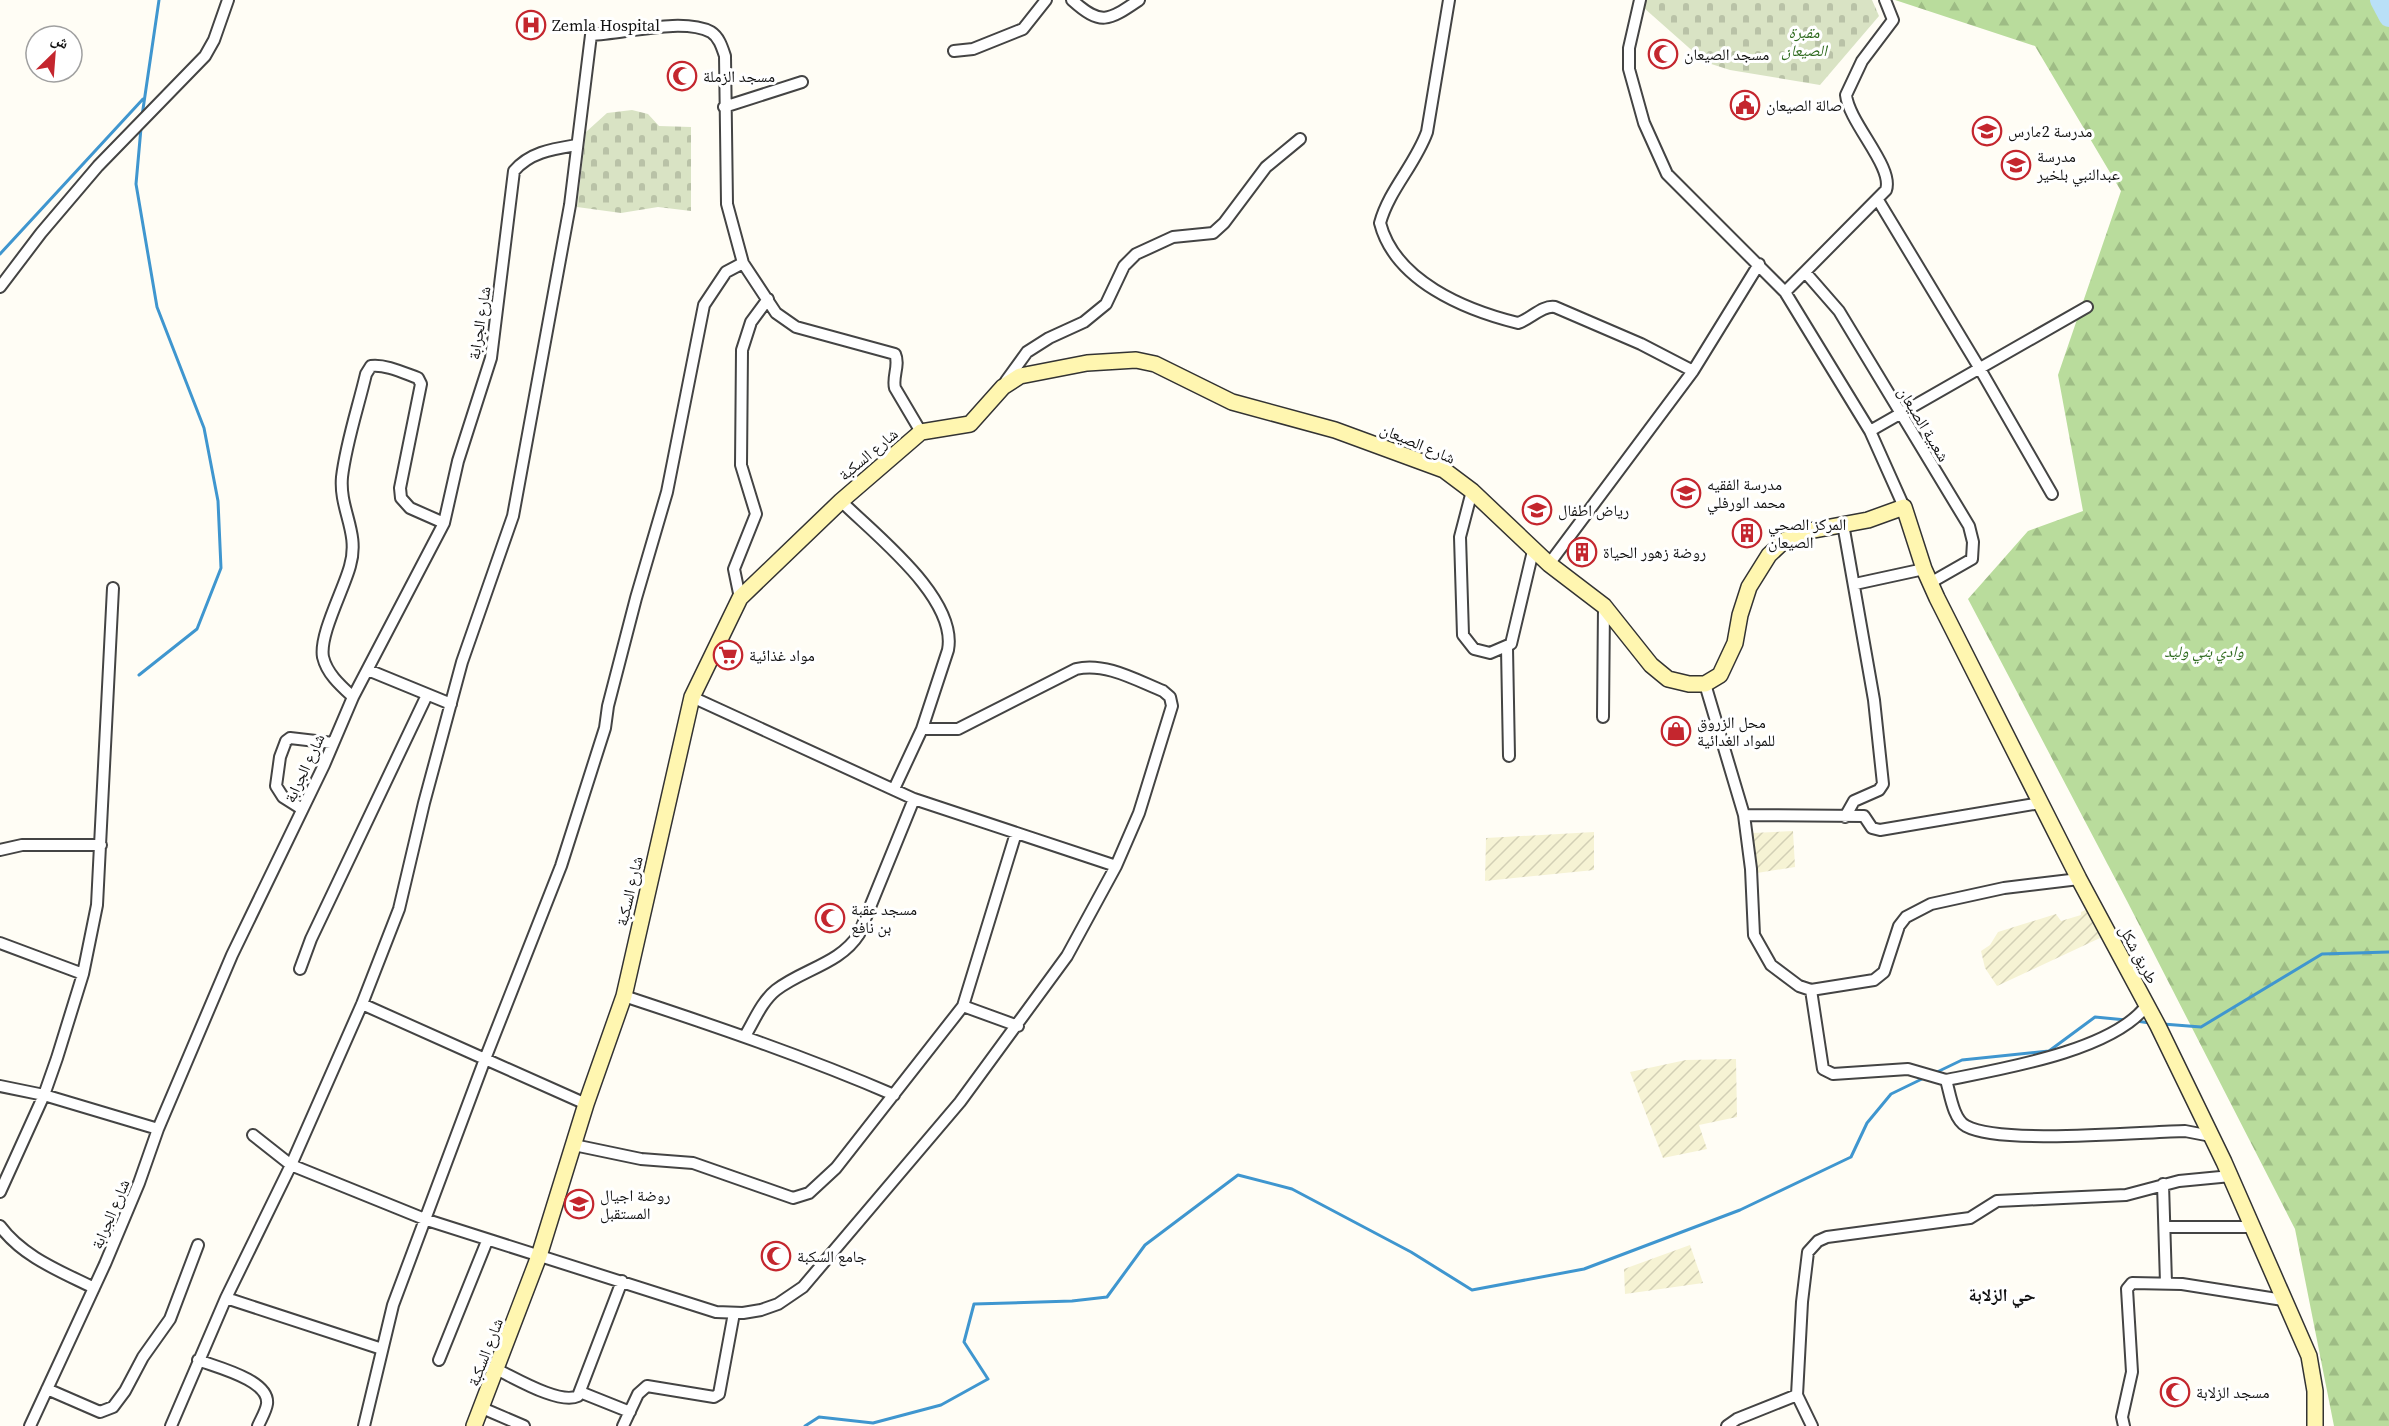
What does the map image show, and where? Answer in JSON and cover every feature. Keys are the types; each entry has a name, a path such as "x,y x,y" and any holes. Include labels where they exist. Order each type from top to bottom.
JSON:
{"main road":[{"name":"شارع الصيعان","path":"921,432 970,423 1003,387 1020,376 1086,363 1136,360 1155,364 1232,402 1335,430 1444,470 1472,491 1533,551 1604,606 1651,665 1668,679 1689,684 1705,684"},
{"name":"شارع السكبة","path":"474,1426 498,1370 539,1256 586,1104 624,996 692,697 740,598 841,501 921,432"},
{"name":"طريق شكل","path":"1904,507 1927,576 2231,1176 2309,1356 2315,1391 2315,1426"},
{"path":"1705,684 1720,675 1728,662 1749,587 1769,555 1785,540 1809,531 1868,520 1904,507"}],"street":[{"path":"0,287 41,233 98,166 205,56 214,40 228,0"},
{"path":"954,51 973,49 1023,29 1046,0"},
{"path":"1072,0 1094,18 1117,14 1139,0"},
{"path":"1449,0 1421,149 1391,196 1380,223 1402,264 1418,279 1452,299 1507,321 1518,323 1545,308 1555,308 1641,344 1693,371"},
{"path":"1640,0 1629,48 1629,69 1652,140 1667,174 1785,292 1870,431 1904,507"},
{"path":"1785,292 1886,190 1887,176 1852,116 1846,95 1862,61 1893,20 1885,0"},
{"path":"171,1426 226,1298 291,1165 362,1004 399,909 462,662 513,516 568,216 591,35 679,26 712,33 720,41 725,56 727,204 742,263 784,321 796,327 894,354 897,359 893,381 895,388 921,432"},
{"path":"724,107 802,82"},
{"path":"1003,387 1027,352 1049,338 1084,322 1106,304 1124,266 1136,254 1173,237 1213,233 1224,223 1266,167 1300,139"},
{"name":"شارع الجرابة","path":"30,1426 139,1184 158,1129 232,955 353,697 444,523 458,461 491,358 514,171 523,160 540,153 577,145"},
{"path":"1878,200 2052,494"},
{"path":"364,1426 393,1305 427,1220 485,1059 561,866 605,728 608,706 636,598 667,492 704,305 726,272 742,263"},
{"path":"1549,564 1693,371 1759,264"},
{"name":"شعبية الصيعان","path":"1805,272 1839,311 1972,535 1972,559 1927,576"},
{"path":"740,598 734,569 756,514 741,465 742,350 751,322 768,299"},
{"path":"1870,431 2086,307"},
{"path":"353,697 331,675 323,656 326,634 351,565 355,544 344,505 342,478 366,375 371,366 408,374 417,378 421,384 400,488 401,498 410,508 444,523"},
{"path":"1472,491 1460,537 1463,635 1467,643 1481,652 1507,648"},
{"path":"841,501 928,587 950,637 948,650 922,729 894,789"},
{"path":"1843,524 1874,700 1883,784 1879,790 1854,801 1845,817"},
{"path":"1509,756 1507,648 1514,638 1533,551"},
{"path":"1855,584 1927,576"},
{"path":"0,1192 44,1095 83,974 97,905 113,588"},
{"path":"1604,606 1604,717"},
{"path":"253,1135 291,1165 427,1220 487,1241 716,1312 761,1310 778,1304 802,1287 960,1102 1067,956 1116,866 1139,813 1172,706 1170,697 1163,691 1107,669 1089,666 1076,669 958,729 922,729"},
{"path":"368,669 451,704"},
{"path":"1705,684 1744,815 1751,869 1754,935 1772,965 1783,976 1799,986 1811,990 1874,980 1884,972 1899,926 1906,917 1931,904 2004,888 2079,879"},
{"path":"300,969 427,695"},
{"path":"692,697 914,799 1116,866"},
{"path":"302,809 283,797 276,786 283,747 291,738 333,743"},
{"path":"745,1036 764,1004 777,989 843,954 852,944 859,934 914,799"},
{"path":"1744,815 1864,816 1872,828 1880,830 2040,803"},
{"path":"574,1145 641,1159 693,1163 765,1190 793,1198 802,1197 836,1168 963,1006 1016,833"},
{"path":"0,849 22,845 101,845"},
{"path":"0,943 83,974"},
{"path":"1811,990 1821,1066 1827,1072 1908,1069 1946,1080 2011,1068 2097,1041 2137,1018 2146,1005"},
{"path":"624,996 833,1068 894,1095"},
{"path":"362,1004 586,1104"},
{"path":"963,1006 1017,1026"},
{"path":"1946,1080 1959,1120 1966,1126 1975,1128 2010,1135 2185,1131 2211,1136"},
{"path":"0,1086 44,1095 158,1129"},
{"path":"1812,1426 1797,1395 1802,1302 1808,1252 1818,1241 1827,1237 1970,1218 1997,1201 2126,1195 2143,1193 2163,1184 2231,1176"},
{"path":"2163,1184 2166,1284"},
{"path":"0,1226 8,1236 38,1260 94,1288"},
{"path":"2166,1227 2253,1227"},
{"path":"439,1360 487,1241"},
{"path":"47,1389 100,1412 113,1407 142,1357 170,1319 198,1245"},
{"path":"498,1370 546,1392 567,1398 575,1397 580,1392 622,1281"},
{"path":"2124,1426 2122,1417 2132,1381 2127,1289 2135,1281 2182,1284 2283,1300"},
{"path":"226,1298 382,1349"},
{"path":"623,1426 638,1394 647,1386 714,1397 720,1394 734,1313"},
{"path":"198,1360 261,1387 266,1394 267,1404 258,1426"},
{"path":"580,1392 630,1412"},
{"path":"1727,1426 1737,1419 1797,1395"},
{"path":"482,1408 524,1426"}],"shaded area":[{"path":"1793,831 1795,867 1757,873 1752,833"},
{"path":"1594,832 1594,870 1485,881 1486,838"},
{"path":"2092,907 2105,932 2099,935 2100,938 1997,986 1985,968 1981,951 1990,945 1998,932 2056,914 2061,921 2081,915 2081,912"},
{"path":"1736,1059 1737,1117 1699,1125 1707,1149 1663,1158 1630,1072 1686,1060"},
{"path":"1690,1245 1703,1283 1625,1294 1624,1269"}],"green space":[{"name":"مقبرة الصيعان","path":"1646,0 1872,0 1879,16 1820,85 1730,70 1705,62 1644,8"},
{"name":"وادي بني وليد","path":"1895,0 2389,0 2389,1426 2334,1426 2295,1229 2127,901 1968,599 2028,531 2083,511 2058,375 2121,191 2035,46"},
{"path":"632,110 648,114 659,126 691,127 691,211 658,207 621,213 577,207 586,132 607,113"}],"waterway":[{"path":"142,116 159,0"},
{"name":"وادي بني وليد","path":"2380,0 2389,17"},
{"path":"0,254 143,99"},
{"path":"139,675 197,629 221,568 218,501 204,428 157,307 136,184 141,128"},
{"path":"2163,1024 2201,1027 2322,954 2389,952"},
{"path":"1935,1073 1962,1060 2049,1051 2095,1017 2126,1020"},
{"path":"2136,1021 2150,1023"},
{"path":"805,1426 819,1417 873,1423 941,1405 988,1379 964,1342 974,1304 1072,1301 1107,1297 1145,1245 1238,1175 1292,1189 1411,1252 1472,1290 1584,1269 1740,1210 1851,1157 1867,1123 1891,1094 1926,1077"}],"place":[{"name":"Zemla Hospital","path":"531,25"},
{"name":"مسجد الصيعان","path":"1663,54"},
{"name":"مسجد الزملة","path":"682,76"},
{"name":"صالة الصيعان","path":"1745,105"},
{"name":"مدرسة 2مارس","path":"1987,131"},
{"name":"مدرسة عبدالنبي بلخير","path":"2016,165"},
{"name":"مدرسة الفقيه محمد الورفلي","path":"1686,493"},
{"name":"رياض اطفال","path":"1537,510"},
{"name":"المركز الصحي الصيعان","path":"1747,533"},
{"name":"روضة زهور الحياة","path":"1582,552"},
{"name":"مواد غذائية","path":"728,655"},
{"name":"محل الزروق للمواد الغدائية","path":"1676,731"},
{"name":"مسجد عقبة بن نافع","path":"830,918"},
{"name":"روضة اجيال المستقبل","path":"579,1204"},
{"name":"جامع السكبة","path":"776,1256"},
{"name":"مسجد الزلابة","path":"2175,1392"}],"district":[{"name":"حي الزلابة","path":"2002,1294"}]}
